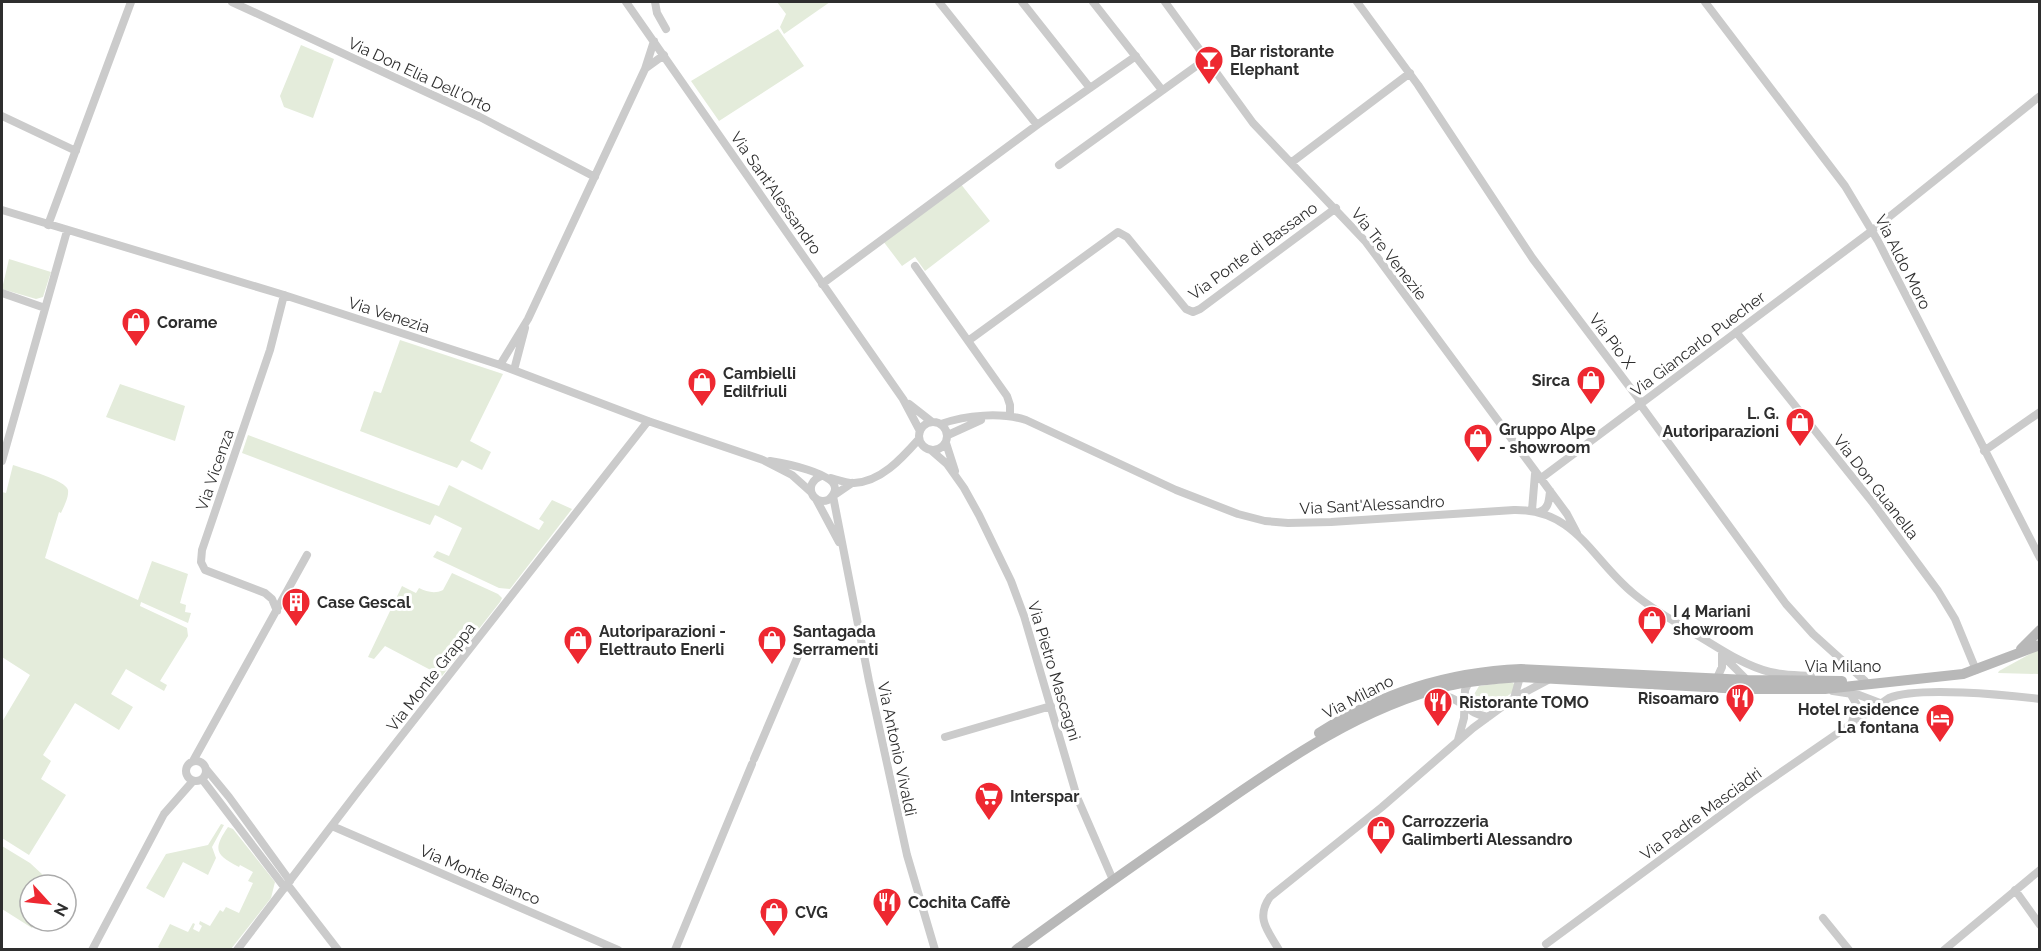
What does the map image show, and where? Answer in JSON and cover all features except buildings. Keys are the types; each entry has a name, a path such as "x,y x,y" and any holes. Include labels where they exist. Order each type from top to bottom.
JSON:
{"main road":[{"path":"2014,655 2040,630"},
{"path":"1899,680 1958,675 2040,645"},
{"name":"Via Milano","path":"1272,770 1317,734 1381,699 1441,678 1500,670 1553,678 1800,690 1899,680"},
{"name":"Via Milano","path":"1016,950 1272,770 1344,727 1421,695 1468,682 1516,673 1747,680 1899,680"}],"street":[{"path":"48,225 131,2"},
{"name":"Via Don Elia Dell'Orto","path":"231,2 480,117 595,177"},
{"name":"Via Sant'Alessandro","path":"626,2 903,399 920,435"},
{"path":"655,2 656,10 666,28"},
{"path":"939,2 1037,125"},
{"path":"1023,2 1090,88"},
{"path":"1093,2 1162,90"},
{"name":"Via Tre Venezie","path":"1165,2 1253,123 1366,242 1570,518 1578,535"},
{"name":"Via Pio X","path":"1358,2 1410,73 1533,259 1638,398 1640,404 1794,613 1813,634 1865,681"},
{"name":"Via Aldo Moro","path":"1705,2 1845,186 1873,230 2040,558"},
{"path":"500,365 528,319 645,69 654,41"},
{"path":"645,69 664,55"},
{"path":"822,284 1037,125 1136,56"},
{"path":"1059,165 1206,58"},
{"path":"1292,162 1410,73"},
{"name":"Via Giancarlo Puecher","path":"1540,479 1873,230 2040,96"},
{"path":"2,116 76,151"},
{"name":"Via Ponte di Bassano","path":"968,340 1118,232 1126,237 1186,309 1193,312 1336,208"},
{"name":"Via Venezia","path":"2,210 284,295 500,365 648,422 763,460 792,465 825,477 852,483"},
{"path":"2,461 67,231"},
{"path":"915,266 1006,396 1010,405 1010,416"},
{"path":"2,293 45,308"},
{"name":"Via Vicenza","path":"277,611 272,599 265,593 205,570 201,562 202,550 270,350 284,295"},
{"path":"514,370 528,319"},
{"name":"Via Don Guanella","path":"1736,332 1873,503 1950,610 1976,670"},
{"name":"Via Sant'Alessandro","path":"903,399 932,422"},
{"path":"1984,451 2040,412"},
{"name":"Via Sant'Alessandro","path":"947,439 975,422 997,416"},
{"name":"Via Sant'Alessandro","path":"941,424 960,419 1010,416 1040,426 1188,495 1265,521 1308,523 1536,511 1560,520 1578,535 1633,593 1721,652"},
{"name":"Via Monte Grappa","path":"237,950 648,422"},
{"path":"903,457 920,435 925,424 932,422 941,424 947,439 940,449 932,451 924,447 920,435"},
{"name":"Via Pietro Mascagni","path":"947,439 956,475"},
{"path":"813,495 822,501 828,500 852,483 877,476 903,457 924,447"},
{"name":"Via Pietro Mascagni","path":"932,451 956,475 980,515 1017,594 1080,804 1113,880"},
{"name":"Via Venezia","path":"763,460 792,475 813,495"},
{"path":"1535,472 1536,511 1543,511 1548,505 1550,491"},
{"path":"832,496 835,489 834,483 825,477 814,479 811,485 813,495 844,551"},
{"name":"Via Antonio Vivaldi","path":"832,496 868,681 907,855 935,950"},
{"path":"192,781 186,772 189,763 193,761 205,742 307,555"},
{"path":"1717,678 1722,667 1721,652"},
{"path":"1721,652 1747,680 1757,684 1800,690"},
{"path":"1721,652 1770,672 1817,676 1842,681"},
{"path":"675,950 798,656"},
{"path":"1458,740 1464,721 1465,690 1468,682 1474,677 1500,670"},
{"path":"1514,698 1516,673"},
{"path":"1280,950 1265,927 1263,917 1263,909 1270,897 1458,740 1514,698 1553,678"},
{"path":"1816,690 1865,696 1877,705"},
{"path":"1850,693 1857,705 1851,723"},
{"name":"Via Padre Masciadri","path":"1546,944 1751,793 1877,705 1896,695 1923,693 2040,699"},
{"path":"1421,695 1447,695 1475,713 1488,717"},
{"path":"945,736 1051,706"},
{"path":"92,950 164,814 192,781 202,779 205,775 205,742"},
{"path":"193,761 204,766 229,797 287,884"},
{"path":"202,779 338,950"},
{"name":"Via Monte Bianco","path":"332,826 618,950"},
{"path":"1944,950 2040,870"},
{"path":"2015,890 2040,925"},
{"path":"1823,918 1849,950"}],"green space":[{"path":"777,2 830,2 784,34 780,27 786,14"},
{"path":"778,29 804,66 719,121 691,81"},
{"path":"301,45 334,59 313,118 284,107 280,96"},
{"path":"960,183 990,221 925,271 915,257 902,266 883,241"},
{"path":"9,259 51,272 43,297 36,299 2,289"},
{"path":"400,340 503,374 470,441 491,452 482,470 462,460 457,468 360,431 374,391 381,393"},
{"path":"120,384 185,406 175,441 106,417"},
{"path":"248,435 439,506 449,485 539,530 544,522 539,519 552,500 572,509 510,589 499,588 433,557 437,551 449,556 462,528 435,515 430,525 242,453"},
{"path":"13,465 60,482 68,490 67,499 61,513 59,512 45,558 138,600 152,561 188,574 180,603 186,605 185,612 191,613 188,623 141,602 140,606 187,628 188,636 160,681 167,685 164,691 126,669 111,694 133,707 119,730 75,703 43,755 51,761 41,779 66,795 29,855 2,838 2,722 30,675 2,657 2,492 6,493"},
{"path":"452,573 502,598 442,676 385,646 374,659 368,657 402,586 416,593 419,588 437,592 443,590"},
{"path":"2039,649 2039,674 1998,673 1999,671"},
{"path":"1510,682 1515,684 1513,692 1488,710 1483,711 1475,704 1473,696 1479,686"},
{"path":"221,824 224,825 212,847 216,858 208,875 183,862 164,898 146,888 166,854 208,845"},
{"path":"228,827 233,829 275,882 271,898 231,949 163,950 158,947 170,924 188,932 193,923 195,924 193,929 199,932 202,926 199,924 200,921 210,926 220,910 223,912 226,907 239,913 253,883 248,881 253,872 231,863 221,855 218,847"},
{"path":"2,846 30,863 41,873 18,873 18,919 2,909"}],"place":[{"name":"Bar ristorante Elephant","path":"1209,86"},
{"name":"Corame","path":"136,348"},
{"name":"Sirca","path":"1591,406"},
{"name":"Cambielli Edilfriuli","path":"702,408"},
{"name":"L. G. Autoriparazioni","path":"1800,448"},
{"name":"Gruppo Alpe - showroom","path":"1478,464"},
{"name":"Case Gescal","path":"296,628"},
{"name":"I 4 Mariani showroom","path":"1652,646"},
{"name":"Autoriparazioni - Elettrauto Enerli","path":"578,666"},
{"name":"Santagada Serramenti","path":"772,666"},
{"name":"Risoamaro","path":"1740,724"},
{"name":"Ristorante TOMO","path":"1438,728"},
{"name":"Hotel residence La fontana","path":"1940,744"},
{"name":"Interspar","path":"989,822"},
{"name":"Carrozzeria Galimberti Alessandro","path":"1381,856"},
{"name":"Cochita Caffè","path":"887,928"},
{"name":"CVG","path":"774,938"}]}
